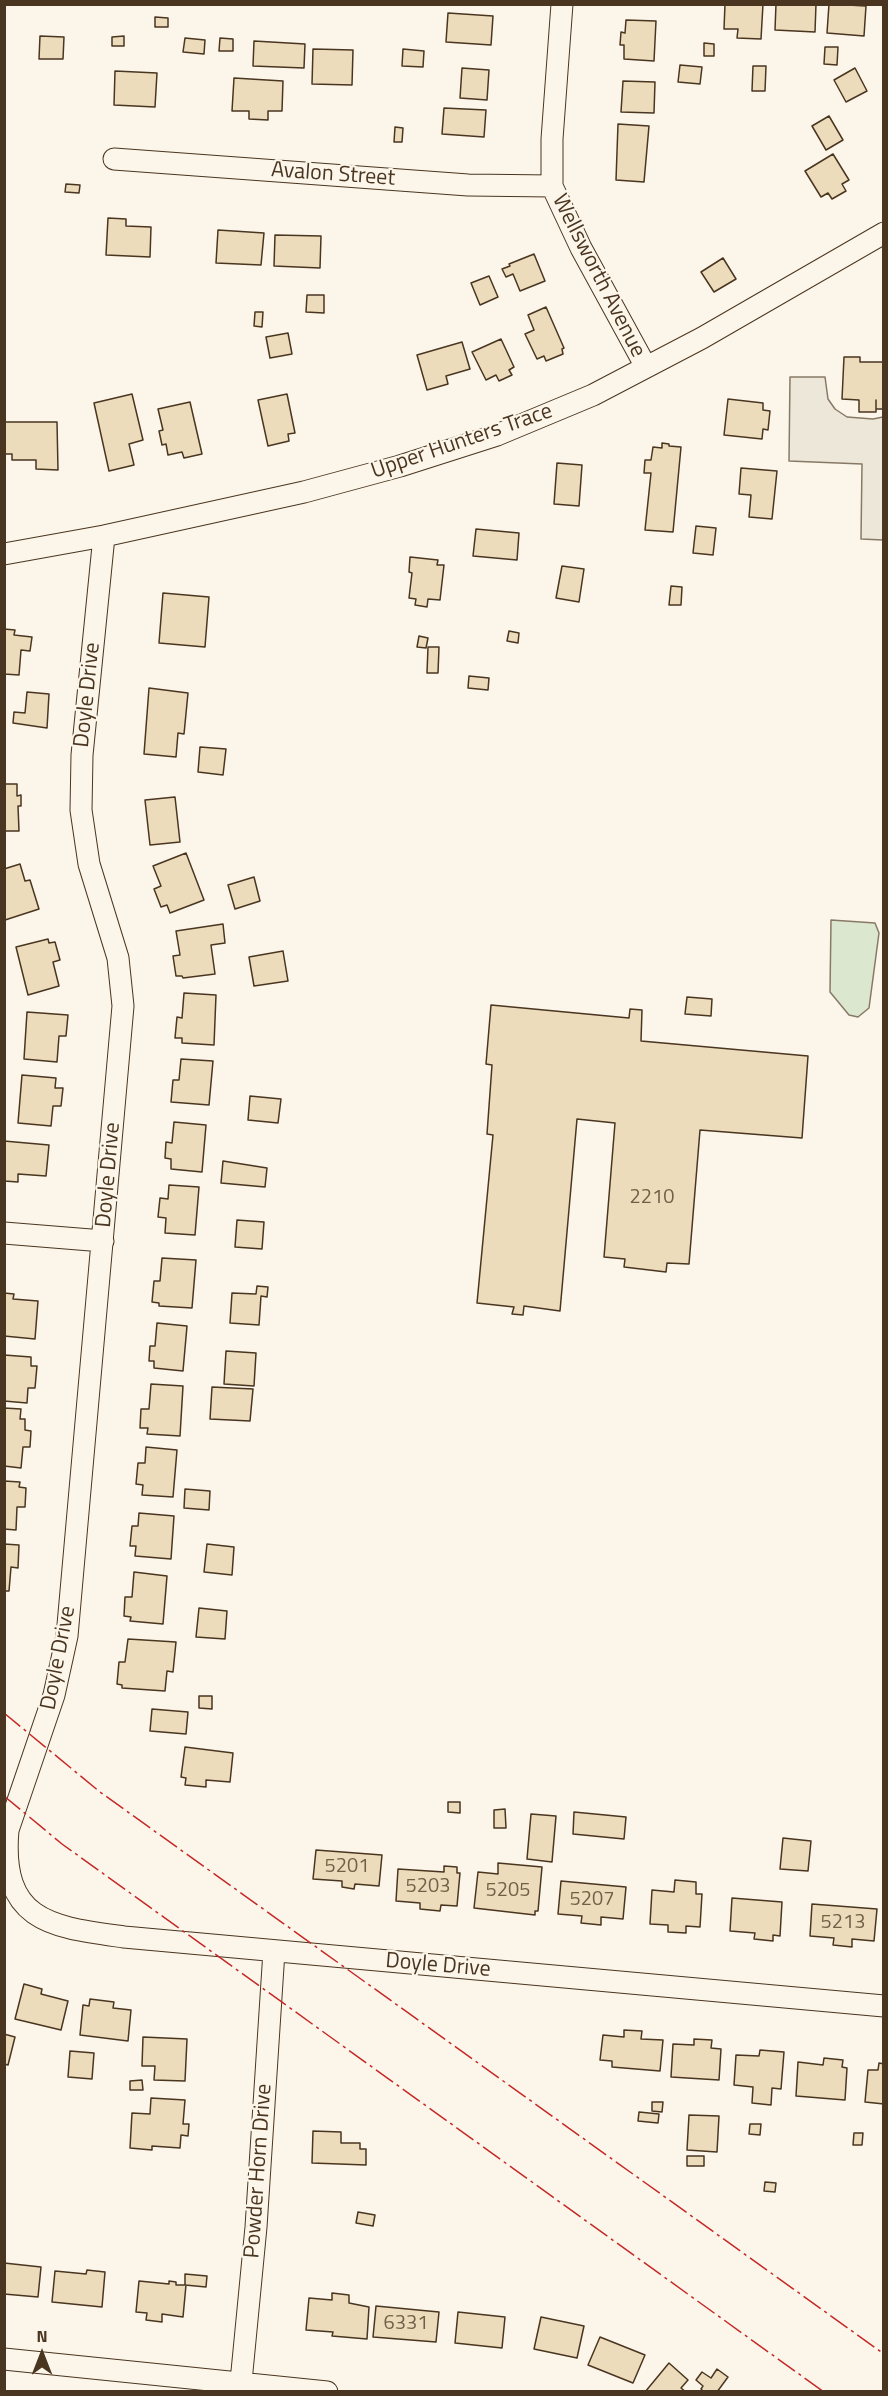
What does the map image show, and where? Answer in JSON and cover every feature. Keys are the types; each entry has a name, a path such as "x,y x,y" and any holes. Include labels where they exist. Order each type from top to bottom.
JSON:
{"street":[{"name":"Wellsworth Avenue","path":"562,4 552,139 552,186 581,248 646,367"},
{"name":"Avalon Street","path":"114,159 468,185 552,186"},
{"name":"Upper Hunters Trace","path":"4,554 104,536 304,492 456,448 538,419 593,395 712,333 884,233"},
{"name":"Doyle Drive","path":"104,536 82,755 81,810 89,864 118,958 123,1006 67,1636 54,1695 9,1830 6,1845 7,1874 15,1895 25,1909 49,1924 124,1937 884,2006"},
{"path":"4,1233 103,1241"},
{"name":"Powder Horn Drive","path":"241,2387 256,2227 274,1951"},
{"path":"4,2359 241,2387 327,2391"}],"green space":[{"path":"831,920 875,923 879,933 869,1008 858,1017 849,1015 830,992"}],"shaded area":[{"path":"790,377 825,377 828,399 835,409 847,417 873,419 883,417 883,540 861,539 862,464 789,461"}],"building":[{"path":"725,4 763,4 761,39 737,38 738,29 724,29"},
{"path":"776,4 816,4 815,32 775,30"},
{"path":"829,4 866,6 864,36 827,33"},
{"path":"448,13 493,16 491,45 446,42"},
{"path":"155,17 168,18 168,27 155,27"},
{"path":"626,20 656,21 654,61 624,59 624,45 620,45 621,32 625,33"},
{"path":"40,36 64,37 63,59 39,59"},
{"path":"124,36 124,46 112,46 112,37"},
{"path":"185,38 205,40 204,54 183,52"},
{"path":"220,38 233,39 233,51 219,51"},
{"path":"254,41 305,44 304,68 253,66"},
{"path":"704,43 714,44 714,56 704,56"},
{"path":"825,47 838,47 837,65 824,64"},
{"path":"313,49 353,50 352,85 312,84"},
{"path":"403,49 424,51 423,67 402,66"},
{"path":"680,65 702,67 700,84 678,82"},
{"path":"753,66 766,66 765,91 752,91"},
{"path":"462,68 489,70 487,100 460,98"},
{"path":"855,68 867,91 846,102 834,80"},
{"path":"115,71 157,73 155,107 114,105"},
{"path":"234,78 283,81 282,111 268,111 268,120 249,119 249,111 232,111"},
{"path":"623,81 655,82 654,113 621,112"},
{"path":"444,108 486,110 484,137 442,134"},
{"path":"829,116 843,140 826,150 812,126"},
{"path":"618,124 649,126 644,182 616,180"},
{"path":"395,127 403,128 402,142 394,142"},
{"path":"833,154 849,180 842,184 846,191 832,199 828,193 821,197 805,171"},
{"path":"66,184 80,185 79,193 65,192"},
{"path":"108,218 126,219 126,226 151,227 150,257 106,255"},
{"path":"218,230 264,233 261,265 216,263"},
{"path":"275,235 321,236 320,268 274,266"},
{"path":"534,254 545,281 520,291 513,274 506,277 502,269"},
{"path":"723,258 736,279 714,292 701,272"},
{"path":"489,276 498,297 480,305 471,283"},
{"path":"307,295 324,295 324,313 306,312"},
{"path":"546,307 564,348 562,349 563,354 546,361 544,356 537,359 525,334 534,330 528,315"},
{"path":"255,312 263,312 262,327 254,326"},
{"path":"288,333 292,354 270,358 266,337"},
{"path":"501,339 514,367 509,370 512,375 499,381 496,375 486,380 472,352"},
{"path":"462,342 470,369 446,376 448,384 427,390 417,355"},
{"path":"844,357 860,357 860,362 884,362 884,409 876,409 876,412 859,412 859,400 842,399"},
{"path":"132,394 143,440 129,444 134,465 109,471 94,403"},
{"path":"287,394 295,433 288,434 289,441 268,446 258,400"},
{"path":"728,399 763,403 763,410 770,411 768,430 763,429 762,439 724,435"},
{"path":"190,402 202,454 184,458 182,452 168,455 166,444 162,445 159,431 163,430 158,409"},
{"path":"4,422 57,422 58,470 36,469 36,460 12,460 12,454 4,454"},
{"path":"662,443 681,447 673,532 645,530 651,473 644,473 645,460 651,460 653,447 662,448"},
{"path":"557,463 582,465 579,506 554,504"},
{"path":"741,468 777,471 772,519 749,517 751,495 739,494"},
{"path":"696,526 716,528 713,555 693,553"},
{"path":"476,529 519,533 517,560 473,556"},
{"path":"410,557 438,560 437,565 444,565 440,600 428,599 427,607 415,605 416,599 409,598 412,573 409,572"},
{"path":"562,566 584,569 579,602 556,598"},
{"path":"671,586 682,587 681,605 669,605"},
{"path":"163,593 209,597 205,647 159,643"},
{"path":"4,629 15,630 14,635 32,637 30,651 21,650 19,675 4,674"},
{"path":"509,631 519,633 518,643 507,641"},
{"path":"419,636 428,638 426,648 417,647"},
{"path":"428,647 439,647 438,673 427,673"},
{"path":"469,676 489,678 488,690 468,688"},
{"path":"149,688 188,693 184,734 178,733 176,757 144,754"},
{"path":"27,692 49,694 47,728 13,723 14,712 25,713"},
{"path":"200,747 226,749 223,775 198,772"},
{"path":"4,784 17,784 17,796 21,795 21,806 18,806 19,831 4,831"},
{"path":"175,797 180,842 150,845 145,800"},
{"path":"186,853 204,900 170,913 167,905 161,907 154,889 161,886 153,866"},
{"path":"20,864 25,881 30,880 39,909 5,920 4,869"},
{"path":"254,877 260,901 235,909 228,885"},
{"path":"223,924 225,943 211,945 215,974 183,978 176,976 173,956 180,955 176,931"},
{"path":"48,939 49,943 55,942 60,960 53,962 59,986 28,995 16,947"},
{"path":"283,951 288,981 254,986 249,957"},
{"path":"184,993 216,995 214,1045 182,1043 182,1038 175,1038 177,1017 182,1018"},
{"path":"687,997 712,999 711,1016 685,1014"},
{"path":"491,1005 629,1018 630,1009 642,1010 641,1041 808,1056 802,1138 700,1130 689,1264 667,1263 666,1272 624,1267 625,1259 604,1257 615,1123 577,1119 560,1311 524,1306 523,1315 512,1314 514,1307 477,1303 493,1135 487,1134 492,1065 486,1064"},
{"path":"27,1012 68,1015 66,1036 59,1036 57,1062 24,1059"},
{"path":"181,1059 213,1061 209,1105 171,1102 173,1080 179,1080"},
{"path":"22,1075 56,1078 55,1088 63,1088 61,1106 53,1106 51,1126 18,1123"},
{"path":"250,1096 281,1099 278,1123 248,1120"},
{"path":"174,1122 206,1125 202,1172 171,1169 171,1159 165,1158 166,1142 172,1143"},
{"path":"4,1141 49,1145 46,1176 18,1174 18,1182 4,1181"},
{"path":"223,1161 267,1168 265,1187 221,1183"},
{"path":"169,1185 199,1187 195,1235 165,1233 166,1218 158,1217 160,1198 168,1199"},
{"path":"237,1220 264,1222 262,1249 235,1247"},
{"path":"162,1258 196,1260 192,1308 159,1306 159,1303 152,1302 154,1281 160,1281"},
{"path":"257,1286 268,1287 267,1297 261,1296 259,1325 230,1323 232,1293 256,1294"},
{"path":"4,1293 14,1294 13,1299 38,1301 35,1339 4,1336"},
{"path":"157,1323 187,1326 183,1371 154,1368 154,1361 149,1361 150,1346 155,1346"},
{"path":"226,1351 256,1353 254,1386 224,1384"},
{"path":"4,1355 31,1357 31,1366 37,1366 35,1388 28,1388 27,1403 4,1401"},
{"path":"151,1384 183,1386 180,1436 147,1434 148,1428 140,1428 141,1409 149,1409"},
{"path":"212,1387 253,1389 250,1421 210,1419"},
{"path":"4,1408 21,1409 20,1419 25,1419 25,1430 31,1431 30,1447 23,1447 21,1468 4,1466"},
{"path":"146,1447 177,1450 173,1497 142,1495 143,1485 136,1484 138,1463 145,1463"},
{"path":"4,1481 20,1482 19,1487 26,1488 25,1507 17,1507 16,1530 4,1529"},
{"path":"185,1489 210,1491 209,1510 184,1508"},
{"path":"139,1513 174,1516 171,1559 135,1556 136,1546 130,1546 132,1526 138,1526"},
{"path":"4,1544 19,1545 18,1568 11,1567 9,1591 4,1591"},
{"path":"207,1544 234,1547 232,1575 204,1572"},
{"path":"134,1572 167,1576 163,1624 130,1621 131,1617 124,1616 125,1597 132,1597"},
{"path":"199,1608 227,1611 225,1639 196,1637"},
{"path":"128,1639 176,1642 173,1672 167,1671 165,1691 122,1688 122,1685 117,1684 119,1662 125,1662"},
{"path":"199,1696 212,1696 212,1709 199,1708"},
{"path":"152,1709 188,1712 186,1734 150,1731"},
{"path":"185,1747 233,1753 230,1782 206,1780 206,1787 185,1785 186,1778 181,1777"},
{"path":"448,1802 460,1802 460,1813 448,1812"},
{"path":"505,1809 506,1828 494,1828 494,1810"},
{"path":"574,1812 626,1817 624,1839 573,1834"},
{"path":"531,1814 556,1816 552,1862 527,1859"},
{"path":"783,1838 811,1841 808,1871 780,1869"},
{"path":"316,1850 382,1855 379,1886 355,1884 354,1889 342,1887 342,1881 313,1879"},
{"path":"498,1863 542,1867 538,1911 535,1911 535,1915 474,1908 478,1872 498,1874"},
{"path":"444,1866 457,1867 457,1873 460,1873 457,1906 441,1905 440,1911 420,1909 420,1903 396,1901 398,1869 444,1872"},
{"path":"675,1880 696,1882 696,1894 702,1894 700,1927 686,1926 686,1933 668,1932 668,1925 650,1924 652,1890 674,1892"},
{"path":"561,1881 626,1887 623,1919 601,1917 601,1925 581,1923 582,1916 558,1914"},
{"path":"732,1898 782,1902 780,1936 773,1935 773,1941 754,1939 755,1933 730,1931"},
{"path":"812,1904 877,1909 874,1941 852,1939 852,1947 833,1945 834,1938 810,1936"},
{"path":"24,1984 42,1989 41,1994 68,2001 61,2030 15,2019"},
{"path":"90,1999 114,2002 113,2008 131,2010 128,2041 80,2035 83,2005 89,2006"},
{"path":"624,2030 642,2031 641,2039 663,2040 660,2071 612,2067 612,2061 600,2060 603,2035 624,2037"},
{"path":"4,2034 15,2037 8,2065 4,2064"},
{"path":"143,2037 187,2039 185,2081 154,2080 155,2066 142,2066"},
{"path":"694,2039 712,2040 711,2048 721,2049 719,2080 671,2077 673,2044 694,2045"},
{"path":"760,2050 784,2052 781,2089 772,2088 771,2105 752,2103 753,2087 734,2085 736,2055 759,2056"},
{"path":"70,2051 94,2053 92,2079 68,2077"},
{"path":"824,2058 843,2060 842,2067 847,2068 845,2100 796,2096 798,2062 823,2065"},
{"path":"879,2063 884,2064 884,2104 865,2102 868,2070 878,2070"},
{"path":"142,2080 143,2090 130,2090 130,2081"},
{"path":"151,2098 185,2100 183,2124 189,2124 188,2136 181,2135 180,2148 152,2146 152,2150 130,2148 132,2113 150,2114"},
{"path":"652,2102 663,2102 662,2112 652,2111"},
{"path":"639,2112 659,2114 658,2123 638,2121"},
{"path":"689,2115 719,2116 717,2152 687,2150"},
{"path":"750,2124 761,2124 760,2135 749,2134"},
{"path":"313,2131 341,2132 341,2143 360,2143 360,2149 366,2149 366,2165 312,2163"},
{"path":"854,2133 863,2133 862,2145 853,2145"},
{"path":"687,2156 704,2156 704,2166 687,2166"},
{"path":"765,2182 776,2183 775,2192 764,2191"},
{"path":"358,2212 375,2215 373,2226 356,2223"},
{"path":"4,2263 41,2267 38,2297 4,2294"},
{"path":"87,2270 105,2272 102,2307 52,2302 55,2271 86,2274"},
{"path":"185,2274 207,2276 206,2287 185,2285"},
{"path":"139,2281 169,2284 169,2281 176,2282 176,2285 186,2285 183,2317 162,2314 162,2322 146,2320 147,2313 136,2312"},
{"path":"332,2293 349,2295 349,2303 369,2307 367,2339 332,2336 333,2332 306,2330 309,2298 332,2300"},
{"path":"376,2306 439,2312 436,2342 373,2337"},
{"path":"458,2312 505,2317 502,2348 455,2343"},
{"path":"541,2317 584,2326 577,2358 534,2349"},
{"path":"600,2337 645,2355 633,2383 588,2365"},
{"path":"669,2363 688,2380 681,2388 686,2392 645,2392"},
{"path":"717,2369 728,2377 717,2392 704,2392 701,2389 703,2386 696,2380 702,2372 711,2378"}],"power":[{"path":"4,1713 100,1792 884,2354"},
{"path":"4,1796 62,1844 824,2392"}]}
